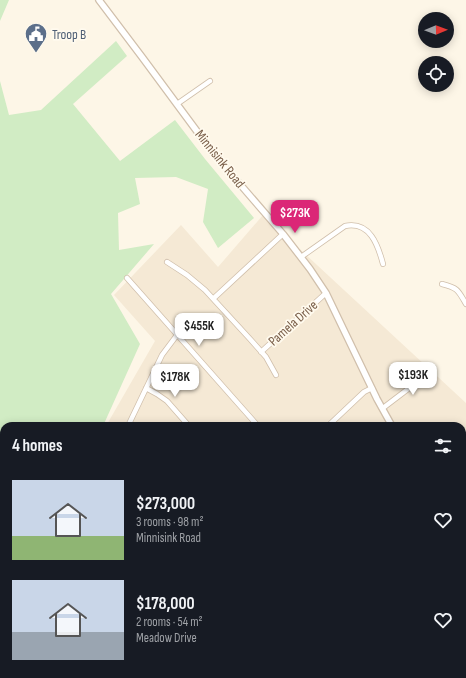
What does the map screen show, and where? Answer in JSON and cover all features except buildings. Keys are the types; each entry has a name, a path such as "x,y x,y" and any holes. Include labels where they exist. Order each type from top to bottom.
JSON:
{"street":[{"name":"Minnisink Road","path":"99,0 222,164 283,234 319,281 390,422"},
{"path":"177,104 210,81"},
{"path":"301,257 345,226 353,225 368,231 378,246 383,264"},
{"path":"214,298 283,234"},
{"path":"167,262 193,279 214,298 261,352 276,375"},
{"path":"127,278 254,422"},
{"path":"442,284 457,289 466,304"},
{"name":"Pamela Drive","path":"261,352 326,293"},
{"path":"130,422 162,355 178,335"},
{"path":"382,408 433,370"},
{"path":"146,388 167,401 185,422"},
{"path":"332,422 364,392 372,388"}],"shaded area":[{"path":"263,215 466,403 466,422 108,422 155,341 114,295 181,225 218,267"}],"green space":[{"path":"0,0 9,0 0,21"},
{"path":"116,41 127,56 73,104 120,161 175,120 254,218 218,248 203,222 208,189 176,177 135,178 140,204 118,213 119,250 154,244 111,294 140,344 105,422 0,422 0,81 9,115 41,110"}],"place":[{"name":"Troop B","path":"36,54"}]}
